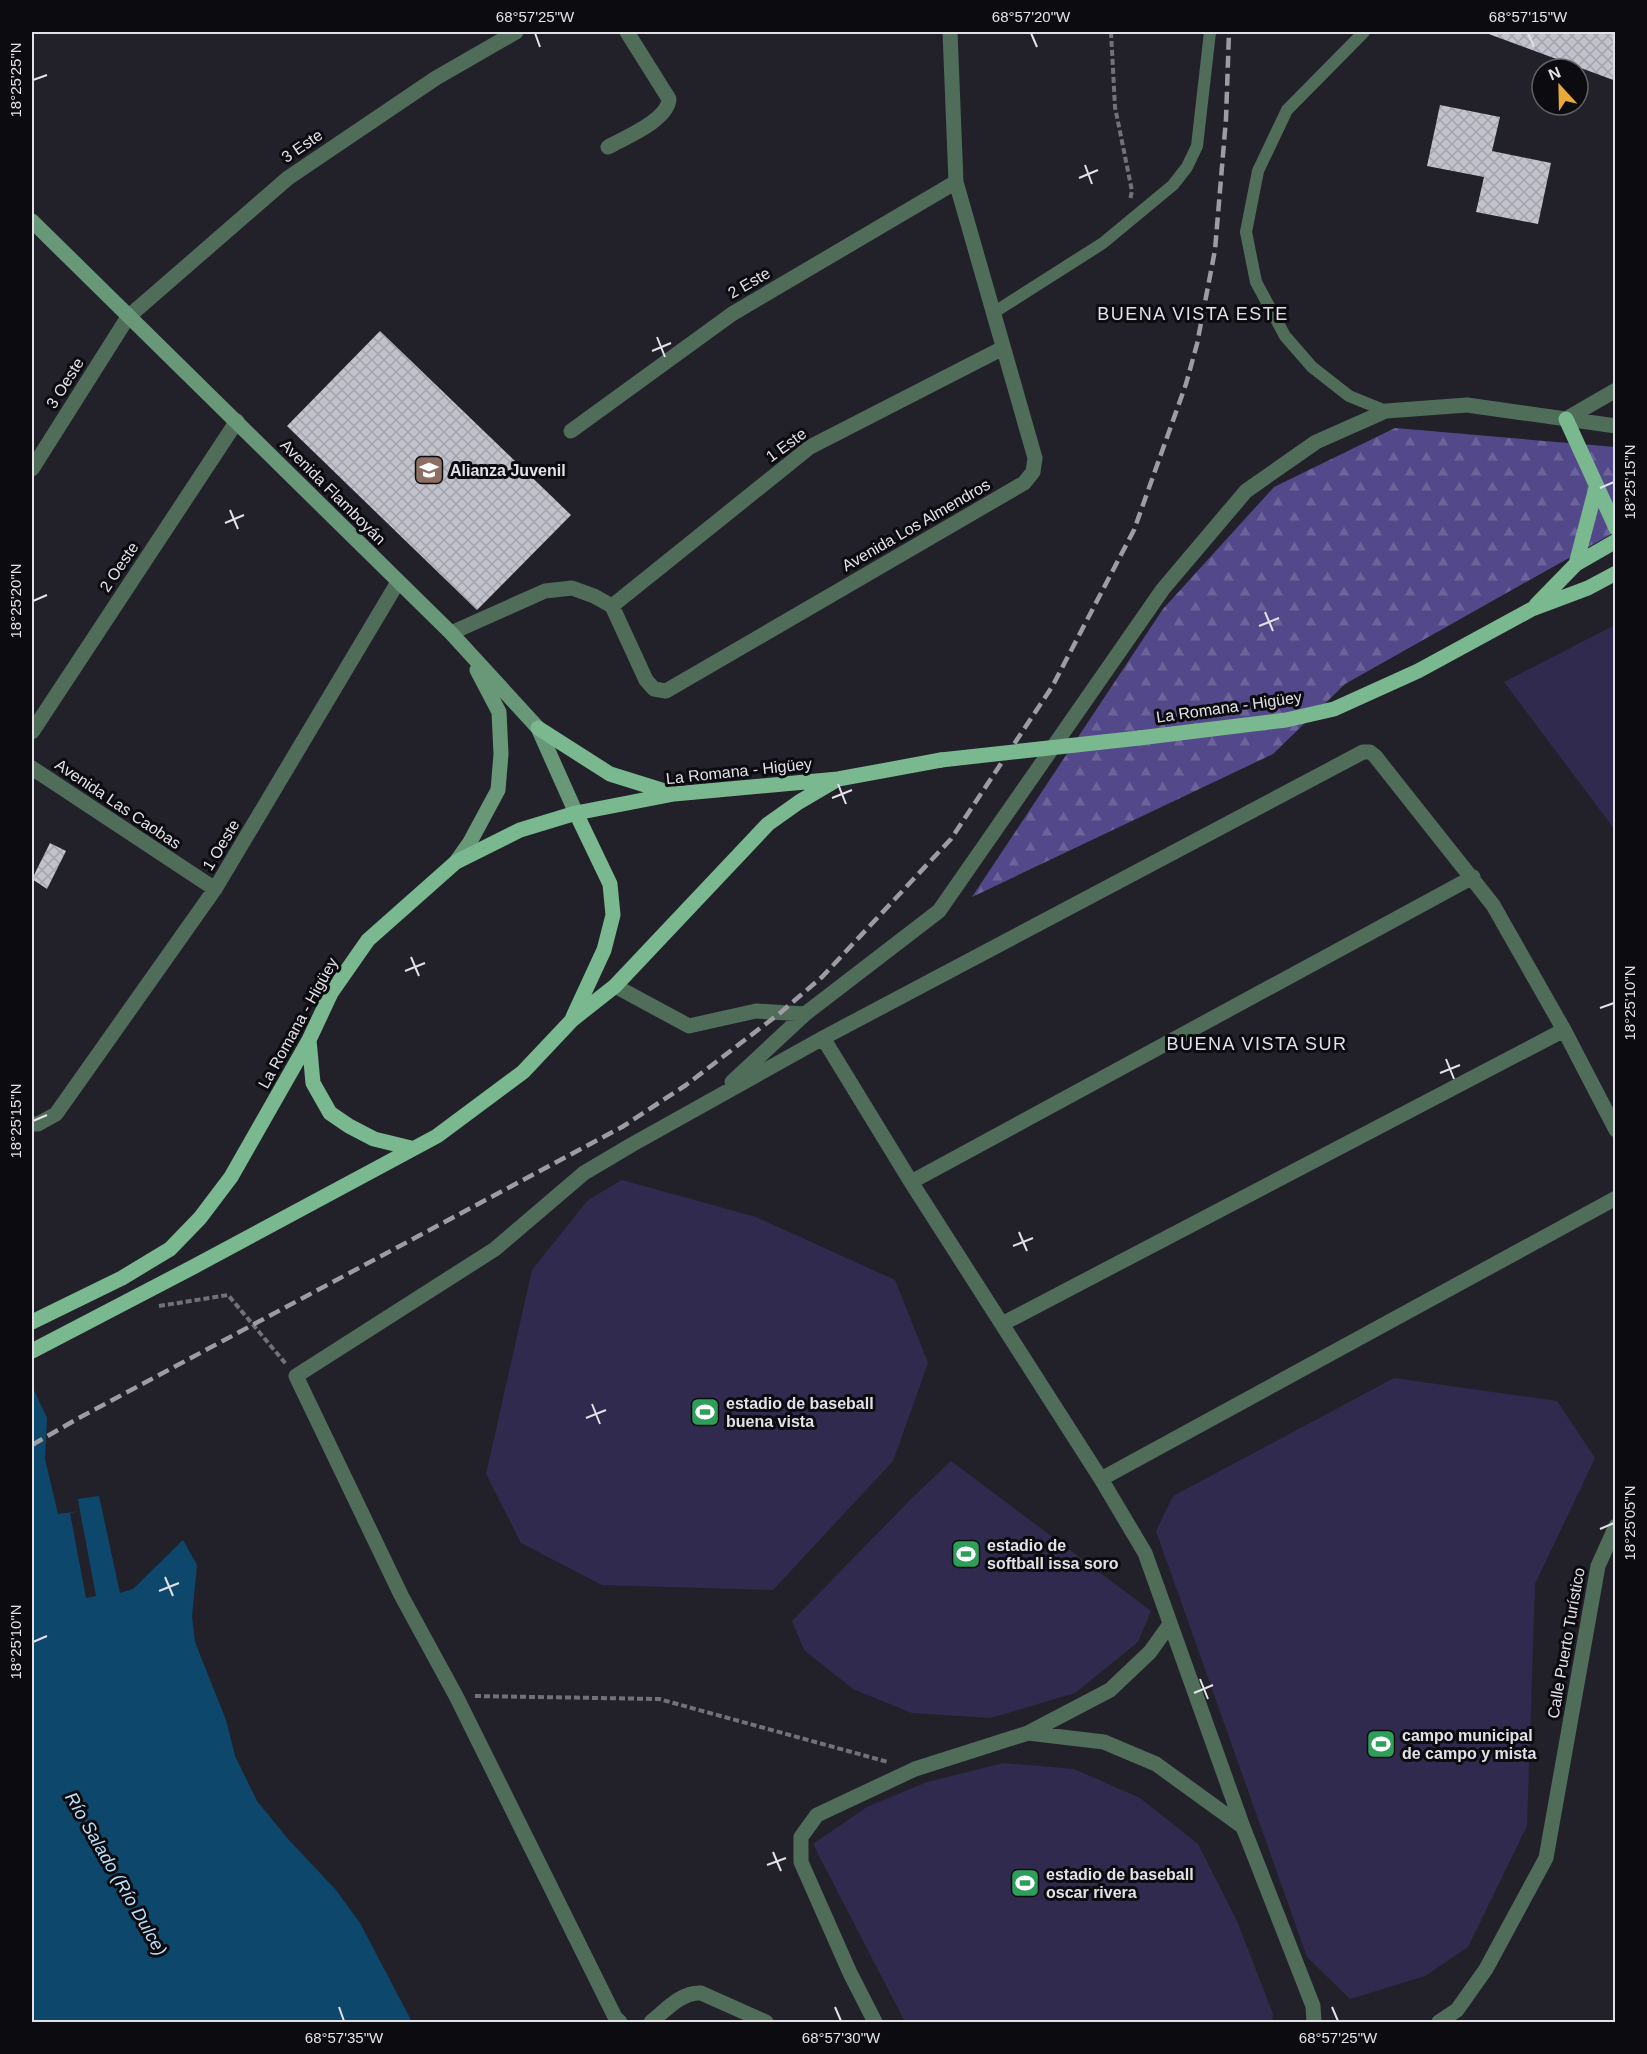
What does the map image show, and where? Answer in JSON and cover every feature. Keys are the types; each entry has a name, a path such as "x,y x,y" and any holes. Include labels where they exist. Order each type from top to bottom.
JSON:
{"main road":[{"path":"1566,419 1616,528"},
{"path":"1576,564 1596,488"},
{"name":"La Romana - Higüey","path":"1532,609 1576,564 1616,541"},
{"name":"La Romana - Higüey","path":"38,1318 122,1278 170,1249 200,1218 231,1177 309,1040 331,993 368,940 456,861 520,830 576,813 674,794 838,779 941,760 1286,720 1334,709 1418,671 1532,609 1588,588 1616,573"},
{"path":"538,728 610,774 674,794"},
{"name":"La Romana - Higüey","path":"32,1351 185,1272 437,1136 523,1072 572,1020 615,986 768,824 838,779"},
{"path":"572,1020 604,950 613,915 610,884 576,813"},
{"path":"309,1040 313,1083 330,1113 349,1126 374,1138 411,1148"}],"street":[{"name":"3 Este","path":"128,317 288,178 435,78 516,32"},
{"path":"608,147 659,118 669,104 669,99 627,32"},
{"name":"Avenida Los Almendros","path":"612,606 646,680 654,689 666,691 1024,483 1033,472 1035,458 956,182 950,32"},
{"name":"2 Este","path":"571,431 732,314 956,182"},
{"name":"Avenida Flamboyán","path":"32,221 451,633 538,728 576,813"},
{"name":"3 Oeste","path":"32,469 128,317"},
{"name":"1 Este","path":"612,606 810,447 1003,348"},
{"path":"1566,419 1616,390"},
{"path":"717,1096 805,1014 939,911 1163,589 1246,491 1317,442 1386,411 1467,405 1616,426"},
{"name":"2 Oeste","path":"32,732 237,422"},
{"name":"1 Oeste","path":"32,1124 38,1124 56,1114 215,889 398,582"},
{"path":"451,633 545,591 572,588 612,606"},
{"path":"456,861 470,842 498,790 501,754 499,712 469,654"},
{"path":"621,2022 615,2017 456,1696 401,1595 296,1376 495,1249 584,1173 823,1038 1363,752 1370,752 1376,756 1493,905 1564,1030 1616,1130"},
{"name":"Avenida Las Caobas","path":"32,768 215,889"},
{"path":"911,1182 1473,877"},
{"path":"615,986 689,1026 756,1011 805,1014"},
{"path":"1002,1324 1564,1030"},
{"path":"823,1038 911,1182 1101,1479 1145,1553 1244,1827 1313,2006 1314,2022"},
{"path":"1101,1479 1616,1198"},
{"name":"Calle Puerto Turístico","path":"1439,2022 1455,2016 1486,1969 1546,1858 1598,1566 1616,1526"},
{"path":"875,2022 850,1973 801,1862 801,1837 817,1815 915,1769 1029,1733 1110,1690 1150,1652 1170,1624"},
{"path":"1029,1733 1104,1742 1156,1764 1244,1827"},
{"path":"651,2022 690,1992 701,1993 766,2022"}],"lane":[{"path":"993,313 1103,243 1173,184 1187,167 1199,138 1210,32"},
{"path":"1364,32 1287,110 1258,171 1246,232 1256,282 1286,336 1312,367 1349,396 1386,411"}],"path":[{"path":"1111,32 1115,107 1132,191 1127,210"},
{"path":"148,1308 228,1295 296,1376"},
{"path":"456,1696 659,1699 915,1769"}],"shaded area":[{"path":"1615,625 1615,830 1504,682"},
{"name":"estadio de baseball buena vista","path":"622,1180 756,1217 895,1280 928,1363 893,1461 773,1590 602,1585 521,1543 486,1474 532,1270 588,1200"},
{"name":"campo municipal de campo y mista","path":"1394,1378 1557,1401 1595,1458 1535,1584 1527,1826 1468,1947 1425,1976 1350,1999 1307,1957 1156,1531 1173,1496"},
{"name":"estadio de softball issa soro","path":"951,1461 1151,1611 1138,1642 1075,1693 991,1718 912,1713 853,1689 804,1650 792,1621"},
{"name":"estadio de baseball oscar rivera","path":"1003,1763 1074,1769 1140,1798 1198,1844 1237,1921 1273,2014 1272,2022 905,2022 813,1844 867,1807 927,1782"}],"green space":[{"path":"1395,428 1615,447 1615,532 1345,684 1273,754 972,897 1163,609 1274,487"}],"water":[{"name":"Río Salado (Río Dulce)","path":"32,1386 47,1418 45,1459 58,1514 80,1511 78,1499 99,1496 120,1593 133,1589 183,1540 197,1565 192,1616 195,1642 226,1720 235,1756 257,1801 288,1839 336,1890 360,1923 412,2022 32,2022"}],"pier":[{"path":"80,1511 96,1596 86,1598 70,1513"}],"building":[{"path":"1616,32 1616,81 1590,71 1590,57 1551,57 1486,33"},
{"path":"1440,105 1500,117 1492,151 1551,163 1538,224 1476,212 1484,177 1427,166"},
{"name":"Alianza Juvenil","path":"380,331 571,515 477,610 287,426"},
{"path":"50,843 66,851 47,889 32,879"}],"railway":[{"path":"32,1445 622,1127 686,1085 780,1013 822,977 951,839 1052,687 1134,530 1186,384 1197,344 1215,250 1226,119 1229,32"}],"place":[{"name":"Alianza Juvenil","path":"429,470"},
{"name":"estadio de baseball buena vista","path":"705,1412"},
{"name":"estadio de softball issa soro","path":"966,1554"},
{"name":"campo municipal de campo y mista","path":"1381,1744"},
{"name":"estadio de baseball oscar rivera","path":"1025,1883"}],"district":[{"name":"BUENA VISTA ESTE","path":"1193,314"},
{"name":"BUENA VISTA SUR","path":"1257,1044"}]}
